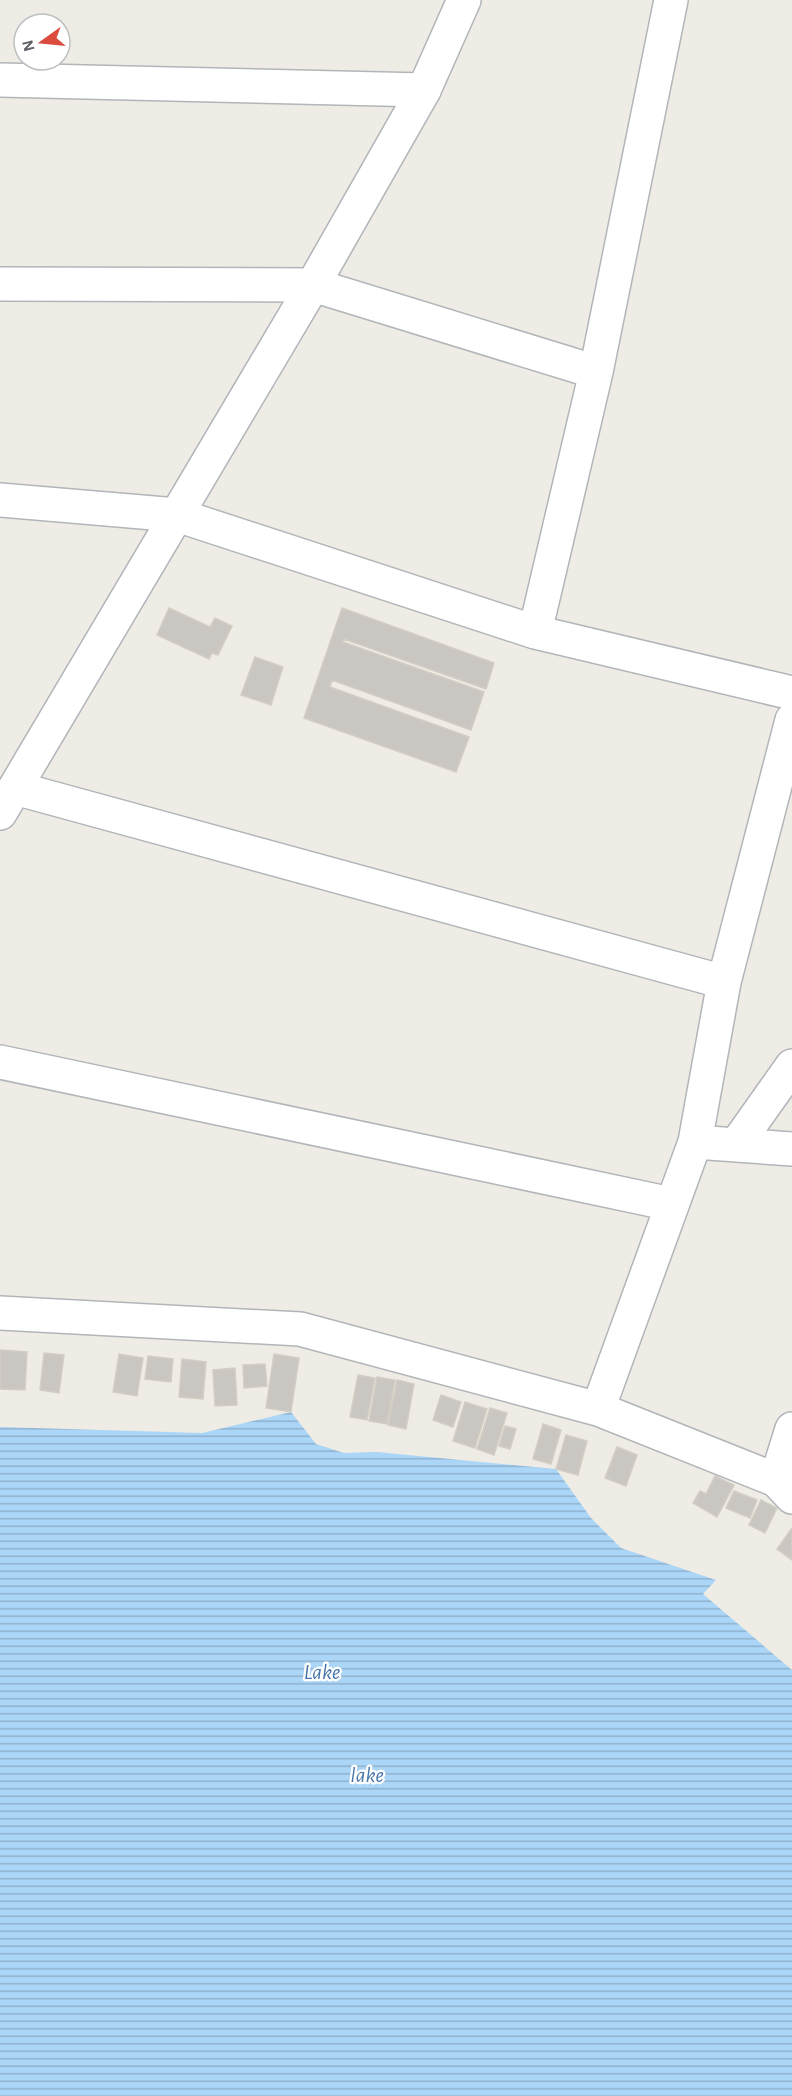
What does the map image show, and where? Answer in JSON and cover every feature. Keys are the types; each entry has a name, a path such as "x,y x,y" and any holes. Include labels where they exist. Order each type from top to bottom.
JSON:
{"street":[{"path":"464,0 424,90 313,285 8,800 724,982"},
{"path":"535,632 596,372 671,0"},
{"path":"0,80 424,90"},
{"path":"0,284 313,285 596,372"},
{"path":"0,500 177,515 535,632 792,693"},
{"path":"598,1409 695,1142 724,982 792,720"},
{"path":"0,1062 671,1204"},
{"path":"736,1145 792,1066"},
{"path":"695,1142 792,1149"},
{"path":"0,1313 300,1329 598,1409 784,1489 792,1428"}],"water":[{"name":"lake","path":"291,1412 316,1444 344,1453 377,1452 556,1469 591,1518 621,1548 716,1580 703,1594 792,1670 792,2096 0,2096 0,1427 202,1433"}],"building":[{"path":"169,608 210,627 215,618 232,626 218,655 212,653 209,659 157,635"},
{"path":"342,608 494,663 486,689 344,639 343,642 484,692 471,730 332,680 330,687 469,737 456,772 304,718"},
{"path":"255,657 283,667 271,705 241,695"},
{"path":"0,1350 27,1352 25,1390 0,1389"},
{"path":"44,1353 64,1355 59,1393 40,1390"},
{"path":"119,1354 143,1358 137,1396 113,1392"},
{"path":"274,1354 299,1358 291,1412 266,1408"},
{"path":"148,1356 173,1359 171,1382 145,1379"},
{"path":"182,1359 206,1362 203,1399 179,1397"},
{"path":"265,1364 267,1386 244,1388 243,1365"},
{"path":"235,1368 237,1405 215,1406 213,1370"},
{"path":"358,1375 375,1378 367,1420 350,1417"},
{"path":"377,1377 395,1380 387,1424 369,1421"},
{"path":"397,1380 414,1384 406,1429 388,1425"},
{"path":"441,1395 461,1402 453,1427 433,1420"},
{"path":"465,1402 487,1409 475,1448 453,1441"},
{"path":"490,1408 507,1413 494,1455 477,1449"},
{"path":"543,1424 561,1430 551,1464 533,1459"},
{"path":"505,1426 516,1429 510,1449 499,1446"},
{"path":"566,1435 587,1441 578,1475 556,1469"},
{"path":"617,1447 637,1455 626,1486 605,1478"},
{"path":"715,1476 734,1485 717,1517 693,1503 700,1491 706,1494"},
{"path":"734,1491 757,1500 750,1518 726,1508"},
{"path":"761,1500 777,1508 765,1533 749,1525"},
{"path":"792,1528 792,1560 777,1549"}],"water label":[{"name":"Lake","path":"322,1671"}]}
